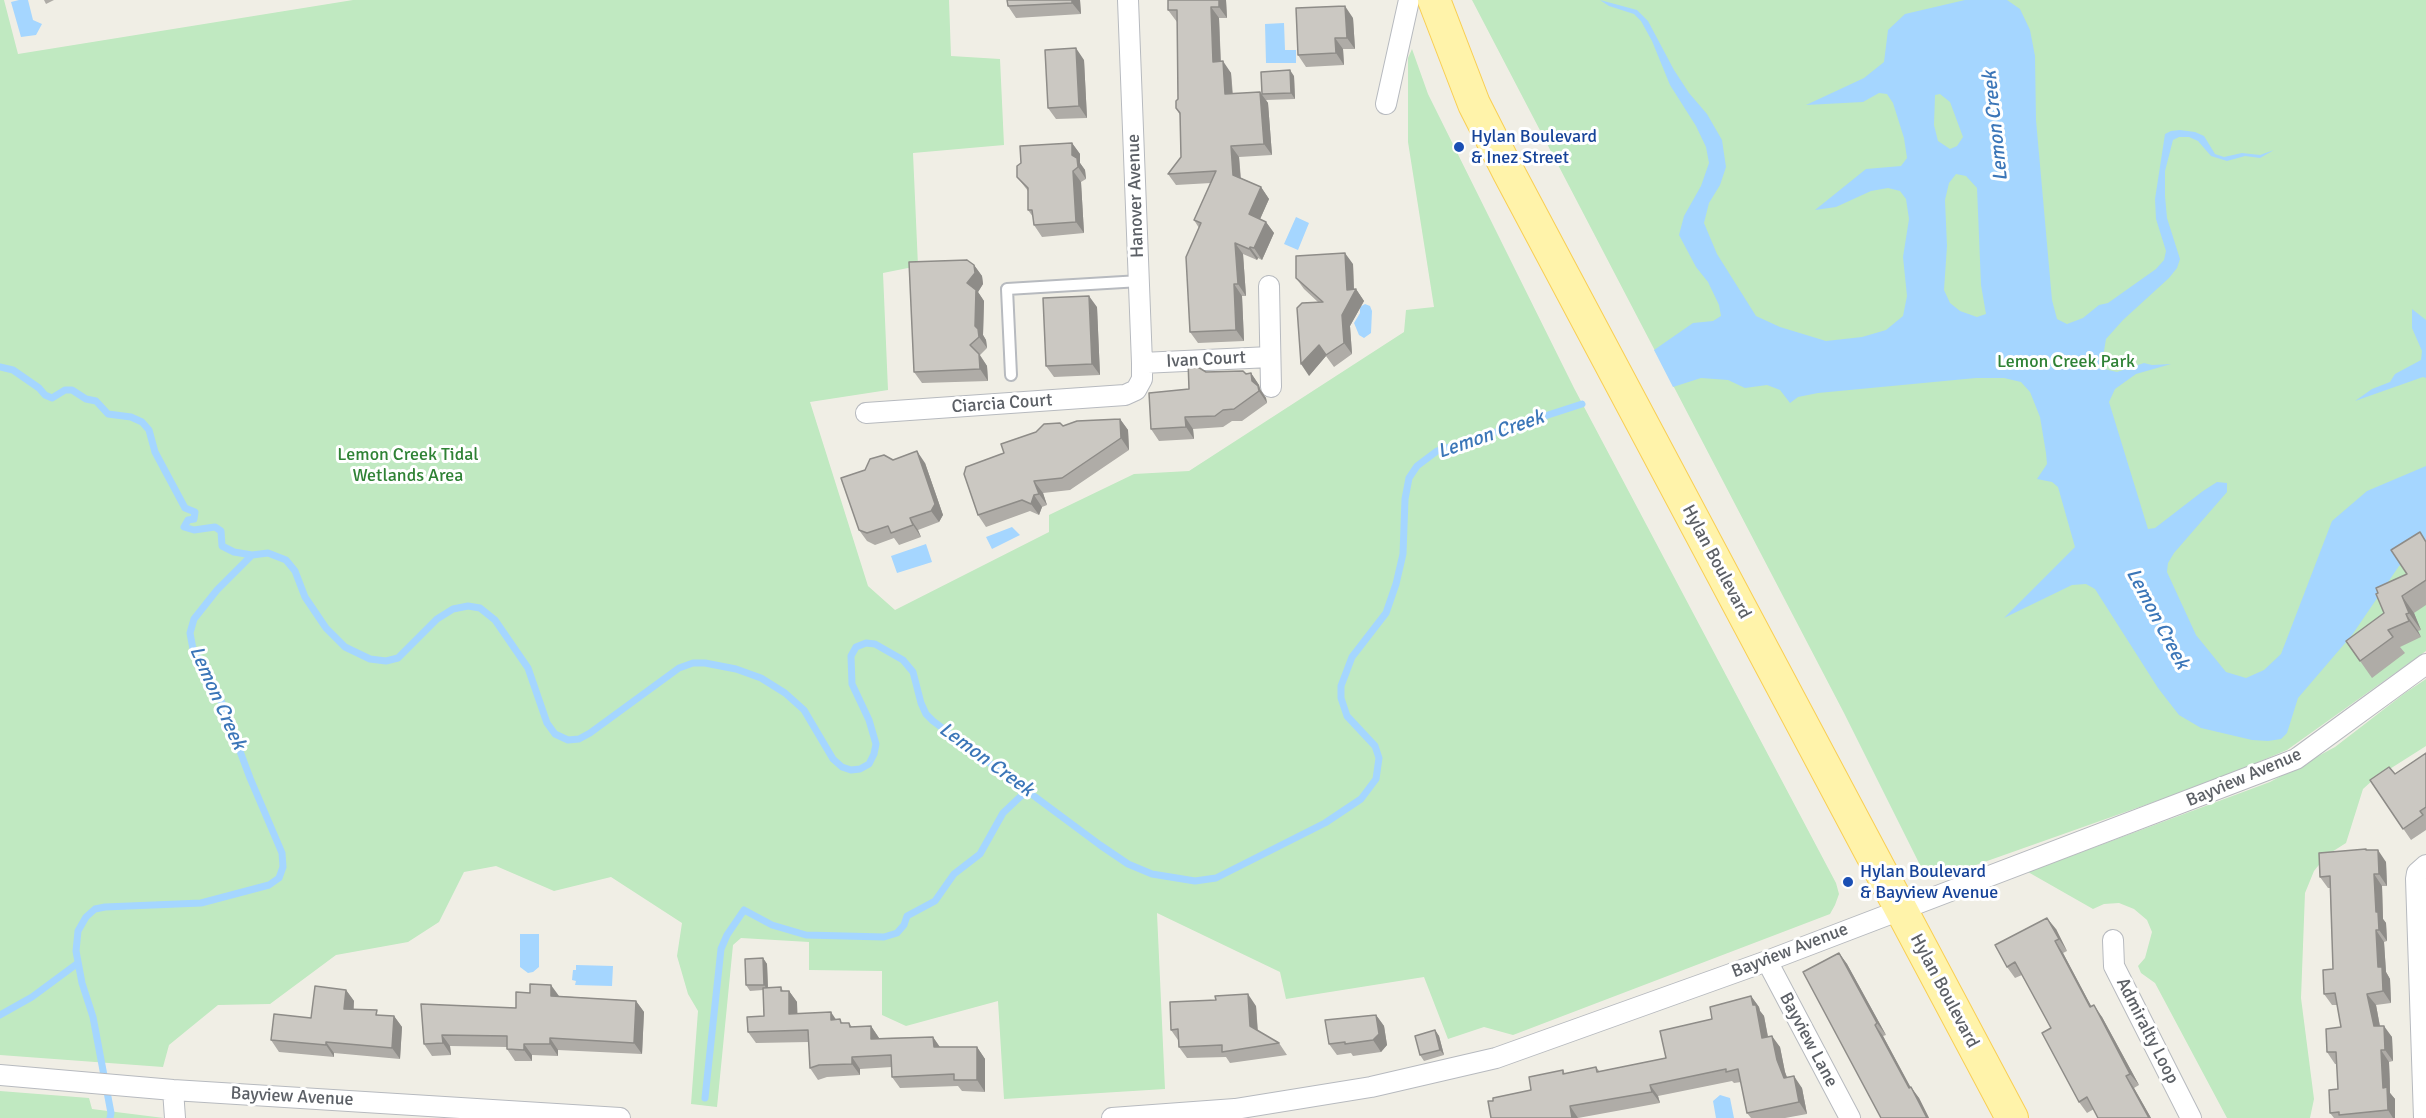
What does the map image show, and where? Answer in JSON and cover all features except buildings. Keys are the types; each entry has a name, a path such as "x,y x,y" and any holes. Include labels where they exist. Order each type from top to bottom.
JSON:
{"main road":[{"name":"Hylan Boulevard","path":"1434,0 1474,104 2012,1118"}],"street":[{"name":"Hanover Avenue","path":"1128,0 1142,363 1142,379 1136,390"},
{"path":"1386,105 1409,0"},
{"name":"Ivan Court","path":"1269,286 1271,387"},
{"name":"Ivan Court","path":"1142,363 1270,357"},
{"name":"Ciarcia Court","path":"866,413 1125,395 1136,390"},
{"name":"Bayview Avenue","path":"1112,1118 1236,1113 1371,1087 1496,1058 1767,961 2296,759 2426,664"},
{"path":"2424,1118 2416,879 2417,873 2426,865"},
{"name":"Admiralty Loop","path":"2113,940 2114,966 2191,1118"},
{"name":"Bayview Lane","path":"1767,961 1850,1118"},
{"name":"Bayview Avenue","path":"0,1075 173,1090 530,1115 620,1118"},
{"path":"173,1090 175,1118"}],"lane":[{"path":"1011,375 1007,289 1140,281"}],"green space":[{"name":"Lemon Creek Tidal Wetlands Area","path":"0,0 4,0 18,54 353,0 949,0 951,56 1000,59 1004,145 913,153 918,266 883,273 888,390 810,402 868,586 895,610 1049,532 1049,515 1134,474 1189,471 1404,332 1406,310 1434,307 1408,142 1408,58 1412,49 1428,94 1574,388 1836,883 1839,894 1835,905 1830,914 1513,1035 1484,1027 1448,1039 1424,977 1286,999 1280,972 1157,913 1165,1089 1004,1099 998,1001 906,1026 882,1015 882,971 809,970 809,942 741,938 733,945 717,1107 691,1104 698,1011 688,994 677,956 682,923 611,877 554,891 496,866 464,872 439,922 408,942 336,955 270,1004 218,1005 169,1045 163,1067 0,1055"},
{"name":"Lemon Creek Park","path":"1472,0 2426,0 2426,651 2287,750 2213,781 1942,877 1937,867 1929,871 1927,867 1922,869 1844,713"},
{"path":"2426,679 2426,746 2374,779 2363,789 2346,843 2327,855 2314,871 2305,893 2301,998 2314,1099 2310,1118 2227,1118 2155,983 2141,973 2138,966 2145,958 2152,932 2147,920 2134,909 2119,903 2104,904 2093,909 2028,872 2270,782 2335,747"},
{"path":"0,1091 89,1098 92,1109 164,1118 0,1118"}],"water":[{"path":"28,0 33,20 42,24 36,35 21,37 11,2"},
{"path":"1600,0 1637,10 1648,21 1674,70 1689,93 1707,114 1722,140 1726,167 1720,185 1709,203 1704,223 1717,254 1756,316 1780,327 1826,341 1862,337 1886,330 1903,316 1907,296 1903,257 1909,219 1906,199 1900,191 1888,188 1871,191 1836,207 1815,210 1866,169 1901,166 1907,158 1904,138 1893,103 1887,94 1879,93 1863,102 1806,105 1864,78 1884,62 1888,30 1905,14 1965,0 2007,0 2020,9 2030,30 2035,56 2036,120 2052,300 2057,319 2067,324 2083,318 2099,305 2108,303 2156,269 2164,260 2166,251 2156,219 2155,199 2165,134 2180,130 2195,132 2204,136 2215,154 2224,157 2242,153 2260,155 2274,150 2260,158 2245,156 2227,161 2211,156 2198,141 2189,137 2179,137 2173,140 2165,171 2165,196 2167,218 2180,259 2177,268 2169,278 2123,320 2106,339 2103,357 2104,369 2117,372 2144,363 2171,364 2136,374 2115,389 2109,402 2148,529 2155,528 2217,482 2227,483 2227,492 2174,553 2168,563 2167,572 2196,635 2226,672 2246,678 2264,670 2281,654 2332,521 2367,491 2426,466 2426,548 2399,566 2352,635 2298,698 2287,733 2281,739 2252,740 2201,728 2179,715 2158,688 2095,589 2086,584 2072,585 2004,618 2075,547 2058,487 2052,482 2037,479 2047,464 2046,453 2040,417 2030,392 2021,382 2004,378 1976,378 1818,393 1798,397 1790,403 1780,390 1767,385 1745,388 1728,380 1701,378 1673,387 1654,350 1693,323 1713,321 1721,316 1719,305 1708,282 1696,267 1679,235 1684,216 1701,186 1709,163 1706,147 1696,126 1670,85 1641,21 1634,14 1609,6","holes":["1940,94 1950,102 1963,137 1957,146 1950,149 1938,141 1934,125 1935,95","1956,174 1966,176 1977,188 1981,285 1986,314 1977,317 1960,311 1950,303 1944,290 1947,246 1945,200 1949,183"]},
{"path":"1284,23 1285,50 1296,50 1296,63 1266,63 1265,24"},
{"path":"1296,217 1309,223 1298,250 1284,244"},
{"path":"1365,304 1370,306 1372,311 1371,333 1364,338 1359,335 1354,323 1360,313 1360,307"},
{"path":"2412,309 2426,320 2426,378 2423,377 2355,401 2372,389 2390,382 2395,374 2421,360 2422,351 2412,328"},
{"path":"1012,527 1020,535 992,549 986,537"},
{"path":"926,544 932,562 897,573 891,556"},
{"path":"520,934 539,934 539,967 533,972 528,973 520,967"},
{"path":"576,965 613,966 612,986 575,985 576,981 572,980"},
{"path":"1720,1095 1730,1098 1734,1118 1716,1118 1713,1101"}],"waterway":[{"path":"0,367 13,370 52,398 65,390 72,390 86,399 96,401 108,414 131,417 142,422 149,430 155,452 185,508 195,512 194,519 188,520 184,527 194,530 215,527 221,531 222,546 234,552 252,555"},
{"name":"Lemon Creek","path":"110,1118 111,1113 93,1017 82,983 76,951 78,931 86,917 95,909 105,907 201,903 269,885 279,878 283,867 282,853 250,778 222,703 193,649 190,633 194,619 217,590 252,555 268,553 286,560 295,571 305,597 326,628 345,647 370,659 386,661 398,658 437,619 453,609 468,606 480,608 495,620 528,668 547,723 555,734 568,740 579,739 590,733 679,668 693,663 705,663 736,669 761,678 785,693 804,710 833,759 842,767 851,770 860,769 869,764 876,744 869,720 852,684 851,656 856,647 866,643 875,644 903,660 913,672 921,703 926,714 933,721 1100,845 1128,864 1152,874 1195,881 1216,878 1325,823 1361,799 1376,779 1379,758 1375,746 1347,716 1341,698 1341,686 1352,657 1386,613 1403,554 1405,499 1409,478 1417,466 1437,451 1582,404"},
{"path":"705,1098 721,949 727,935 744,910 772,925 806,935 884,937 897,933 904,925 907,916 935,901 954,874 980,854 1003,813 1021,796 1030,792"},
{"path":"0,1015 32,997 78,963"}],"place":[{"name":"Hylan Boulevard & Inez Street","path":"1459,147"},
{"name":"Hylan Boulevard & Bayview Avenue","path":"1848,882"}]}
